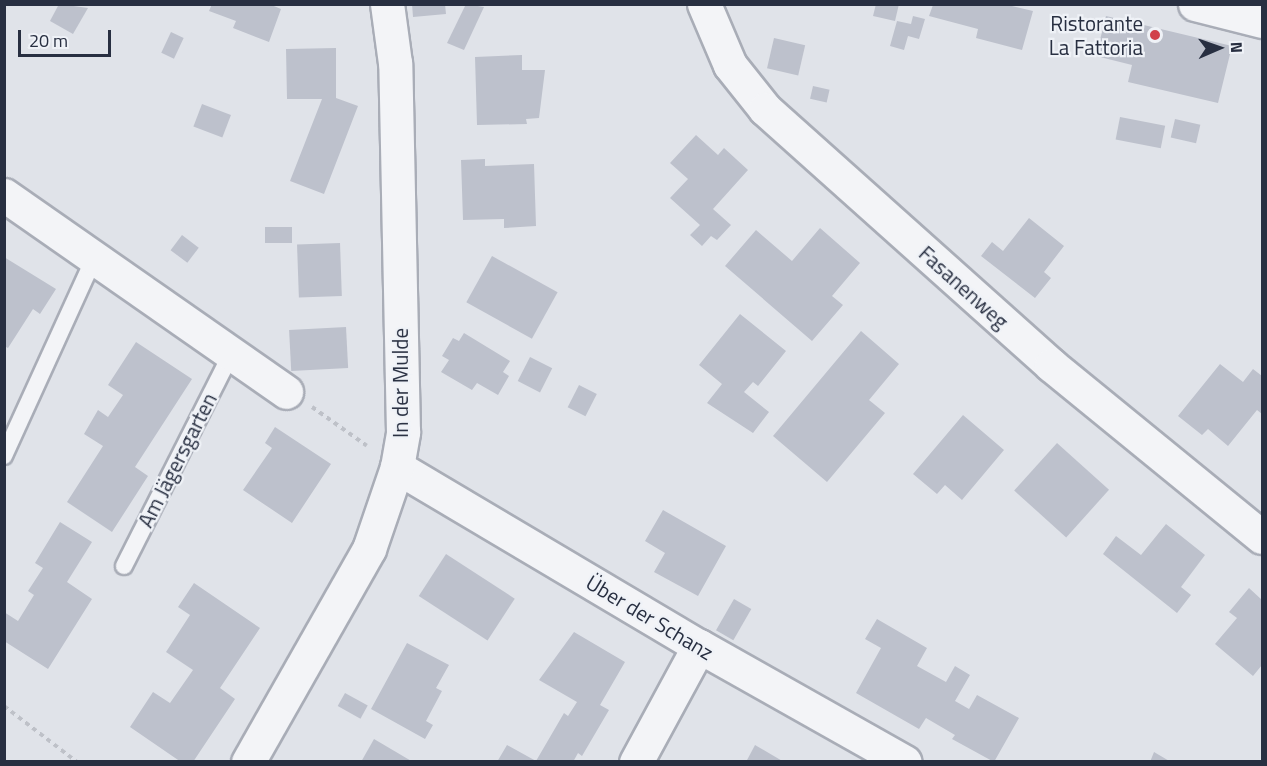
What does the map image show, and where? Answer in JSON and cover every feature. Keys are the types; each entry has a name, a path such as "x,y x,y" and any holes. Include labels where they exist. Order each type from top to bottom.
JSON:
{"street":[{"name":"In der Mulde","path":"248,762 369,549 397,467 402,396 395,63 387,4"},
{"name":"Fasanenweg","path":"704,4 730,65 765,109 1051,365 1263,537"},
{"path":"1195,4 1263,21"},
{"path":"4,195 95,256 285,392"},
{"name":"Über der Schanz","path":"397,467 699,646 905,762"},
{"path":"636,762 699,646"}],"lane":[{"path":"4,456 95,256"},
{"name":"Am Jägersgarten","path":"124,566 231,354"}],"path":[{"path":"285,392 397,467"},
{"path":"4,706 77,762"}],"building":[{"path":"59,4 88,8 73,34 50,21"},
{"path":"212,4 269,4 281,9 269,42 233,28 236,21 209,11"},
{"path":"412,4 445,4 446,14 413,17"},
{"path":"466,4 484,7 464,50 447,43"},
{"path":"876,4 899,4 895,21 873,16"},
{"path":"933,5 1008,5 1033,11 1022,50 976,38 978,29 929,16"},
{"path":"913,16 925,19 919,39 908,36 904,50 890,46 897,21 911,24"},
{"path":"1106,16 1232,46 1218,103 1128,82 1132,65 1096,56"},
{"path":"171,32 184,38 174,59 161,53"},
{"path":"774,38 805,45 798,75 767,68"},
{"path":"336,48 336,98 358,106 324,194 290,181 322,99 287,99 286,49"},
{"path":"522,55 522,70 545,70 539,118 526,119 527,124 477,125 475,57"},
{"path":"813,86 830,90 827,102 810,99"},
{"path":"202,104 231,115 222,138 193,126"},
{"path":"1120,117 1165,126 1161,148 1116,140"},
{"path":"1175,119 1200,125 1196,143 1171,138"},
{"path":"696,135 718,155 724,148 748,170 713,209 731,225 717,240 711,236 702,246 690,235 700,225 670,198 688,179 670,163"},
{"path":"485,159 485,166 534,164 536,226 504,228 504,219 463,220 461,160"},
{"path":"1029,218 1064,246 1044,272 1051,278 1035,298 981,256 992,242 1003,251"},
{"path":"265,227 292,227 292,243 265,243"},
{"path":"820,228 860,263 832,296 843,305 812,341 725,266 756,230 792,261"},
{"path":"182,235 199,248 187,263 171,250"},
{"path":"340,243 342,296 299,297 297,245"},
{"path":"492,256 558,292 532,339 466,302"},
{"path":"4,257 56,289 40,314 33,309 8,348 4,346"},
{"path":"740,314 786,351 758,386 753,382 744,392 769,412 753,433 707,403 722,384 699,365"},
{"path":"346,327 348,368 291,371 289,330"},
{"path":"861,331 899,364 869,400 885,413 827,482 773,436"},
{"path":"464,333 510,361 503,372 509,376 498,395 477,383 472,390 441,372 449,360 442,356 453,338 459,341"},
{"path":"136,342 192,379 135,467 148,476 112,532 67,502 103,446 84,434 98,410 108,417 123,395 108,385"},
{"path":"530,357 552,368 540,392 518,381"},
{"path":"1220,364 1243,382 1253,369 1262,376 1262,414 1257,410 1228,446 1208,429 1202,435 1178,416"},
{"path":"579,385 597,394 585,416 568,407"},
{"path":"963,415 1004,450 962,500 945,485 937,494 913,474"},
{"path":"275,427 331,464 292,523 243,490 272,448 265,443"},
{"path":"1057,443 1109,490 1066,537 1014,491"},
{"path":"663,510 726,546 698,596 654,572 665,553 645,541"},
{"path":"60,522 92,542 67,582 92,599 48,669 4,641 4,612 18,621 34,595 28,591 43,568 35,563"},
{"path":"1166,524 1205,555 1181,587 1191,595 1177,613 1103,554 1116,536 1141,555"},
{"path":"446,554 515,599 488,641 419,596"},
{"path":"194,583 260,628 220,688 235,699 193,762 181,762 130,727 153,692 170,703 193,670 166,652 190,615 178,607"},
{"path":"1249,588 1262,600 1262,665 1253,676 1215,644 1237,618 1229,612"},
{"path":"734,599 751,609 733,640 716,630"},
{"path":"877,619 927,648 917,666 946,682 955,666 970,675 955,701 969,709 977,695 1019,718 994,762 952,739 955,735 926,718 919,729 856,693 881,648 865,639"},
{"path":"574,632 625,662 600,705 609,710 582,756 578,753 573,762 497,762 507,745 536,761 564,713 568,716 577,702 539,680"},
{"path":"407,643 449,665 436,688 442,691 426,721 433,725 425,739 371,709"},
{"path":"345,693 368,706 360,719 338,706"},
{"path":"374,739 413,762 361,762"},
{"path":"755,745 784,762 746,762"},
{"path":"1154,752 1171,762 1150,762"}],"place":[{"name":"Ristorante La Fattoria","path":"1155,35"}]}
